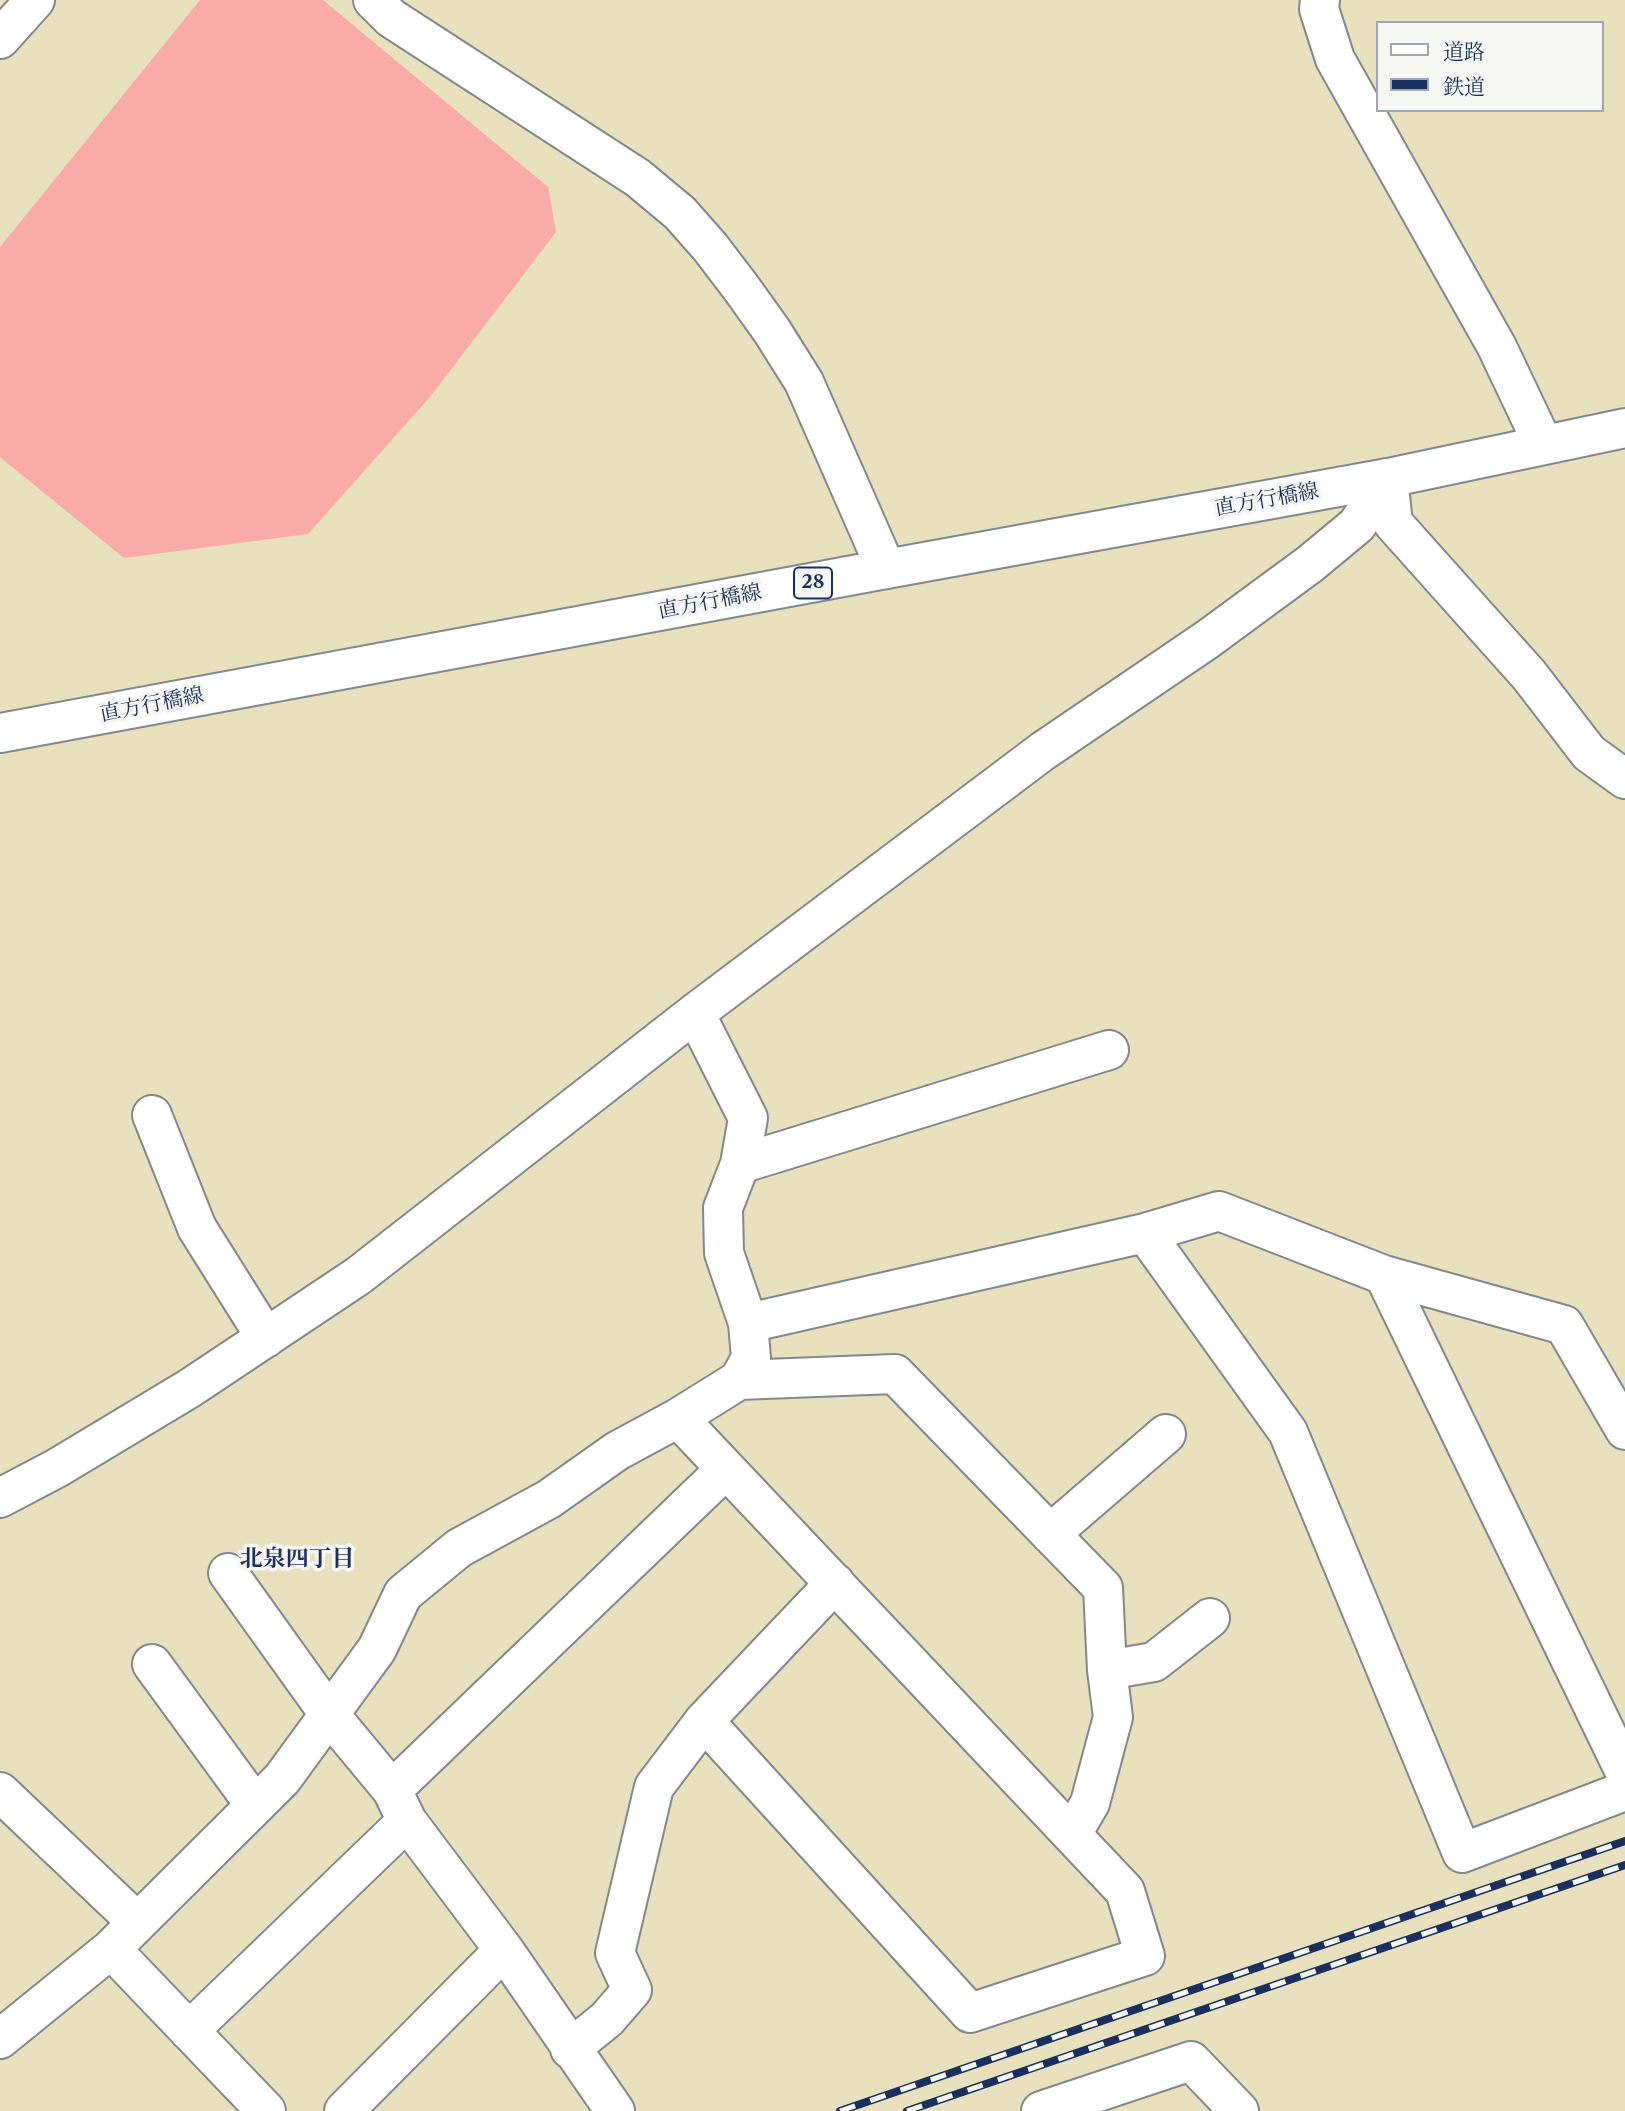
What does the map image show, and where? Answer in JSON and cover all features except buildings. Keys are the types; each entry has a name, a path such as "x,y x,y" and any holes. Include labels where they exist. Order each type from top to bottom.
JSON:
{"street":[{"path":"0,39 35,0"},
{"path":"373,0 391,18 638,178 680,213 742,289 804,382 886,569"},
{"path":"1320,0 1320,9 1335,59 1497,347 1543,444"},
{"name":"直方行橋線","path":"0,733 1388,478 1625,428"},
{"path":"1388,478 1393,523 1528,675 1588,753 1625,779"},
{"path":"0,1498 57,1468 190,1388 358,1276 695,1013 1042,751 1208,639 1310,564 1357,525 1388,478"},
{"path":"0,2039 111,1950 282,1779 377,1649 403,1594 459,1548 549,1499 617,1451 678,1418 739,1380 751,1358 748,1323 724,1253 723,1209 740,1164 748,1118 695,1013"},
{"path":"740,1164 1109,1050"},
{"path":"152,1115 197,1228 266,1338"},
{"path":"748,1323 1144,1233 1219,1211 1384,1275 1564,1325 1625,1430"},
{"path":"1144,1233 1289,1432 1462,1853 1625,1791"},
{"path":"1384,1275 1625,1772"},
{"path":"739,1380 895,1374 1103,1588 1107,1670 1113,1717 1090,1803 1072,1834"},
{"path":"678,1418 1125,1891 1145,1956 970,2013 704,1721"},
{"path":"1050,1534 1166,1434"},
{"path":"189,2031 400,1805 726,1468"},
{"path":"228,1573 329,1714 400,1805 615,2111"},
{"path":"570,2049 607,2019 632,1990 614,1953 654,1787 704,1721 835,1583"},
{"path":"1107,1670 1154,1662 1210,1618"},
{"path":"152,1664 255,1805"},
{"path":"0,1792 137,1922"},
{"path":"111,1950 266,2111"},
{"path":"344,2111 504,1950"},
{"path":"1041,2111 1191,2061 1239,2111"}],"railway":[{"path":"840,2111 1625,1841"},
{"path":"907,2111 1625,1865"}],"district":[{"name":"北泉四丁目","path":"297,1559"}]}
